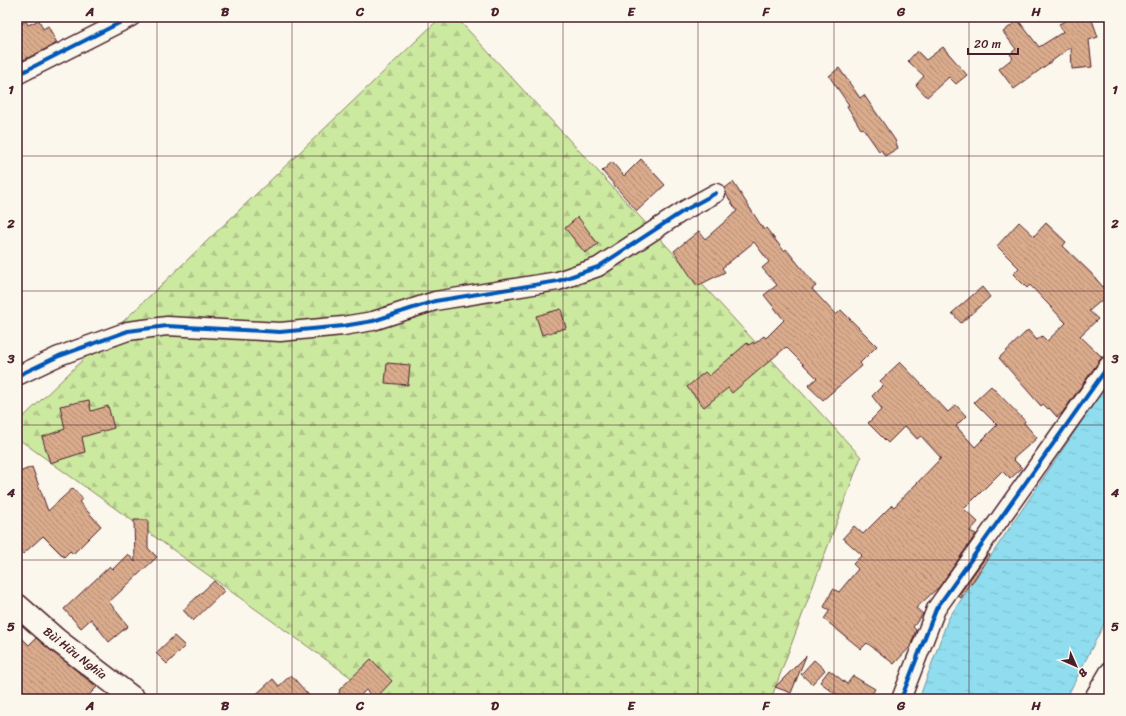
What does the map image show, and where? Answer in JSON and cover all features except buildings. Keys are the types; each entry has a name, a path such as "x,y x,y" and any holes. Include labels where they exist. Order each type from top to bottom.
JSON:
{"main road":[{"name":"Bùi Hữu Nghĩa","path":"17,605 57,640 134,699"}],"street":[{"path":"17,74 131,17"},
{"path":"17,376 59,356 128,331 167,326 280,332 343,326 374,321 435,301 558,280 598,267 685,210 716,193"},
{"path":"901,699 936,609 1109,365"},
{"path":"1093,699 1109,672"}],"green space":[{"path":"441,17 456,17 861,457 771,699 381,699 17,438 17,423"}],"water":[{"path":"1109,381 1109,614 1066,699 919,699 948,619"}],"cycle path":[{"path":"17,75 131,17"},
{"path":"17,376 59,356 128,331 167,326 280,332 343,326 373,321 435,301 558,281 598,267 685,210 716,193"},
{"path":"901,699 936,609 1109,365"}]}
